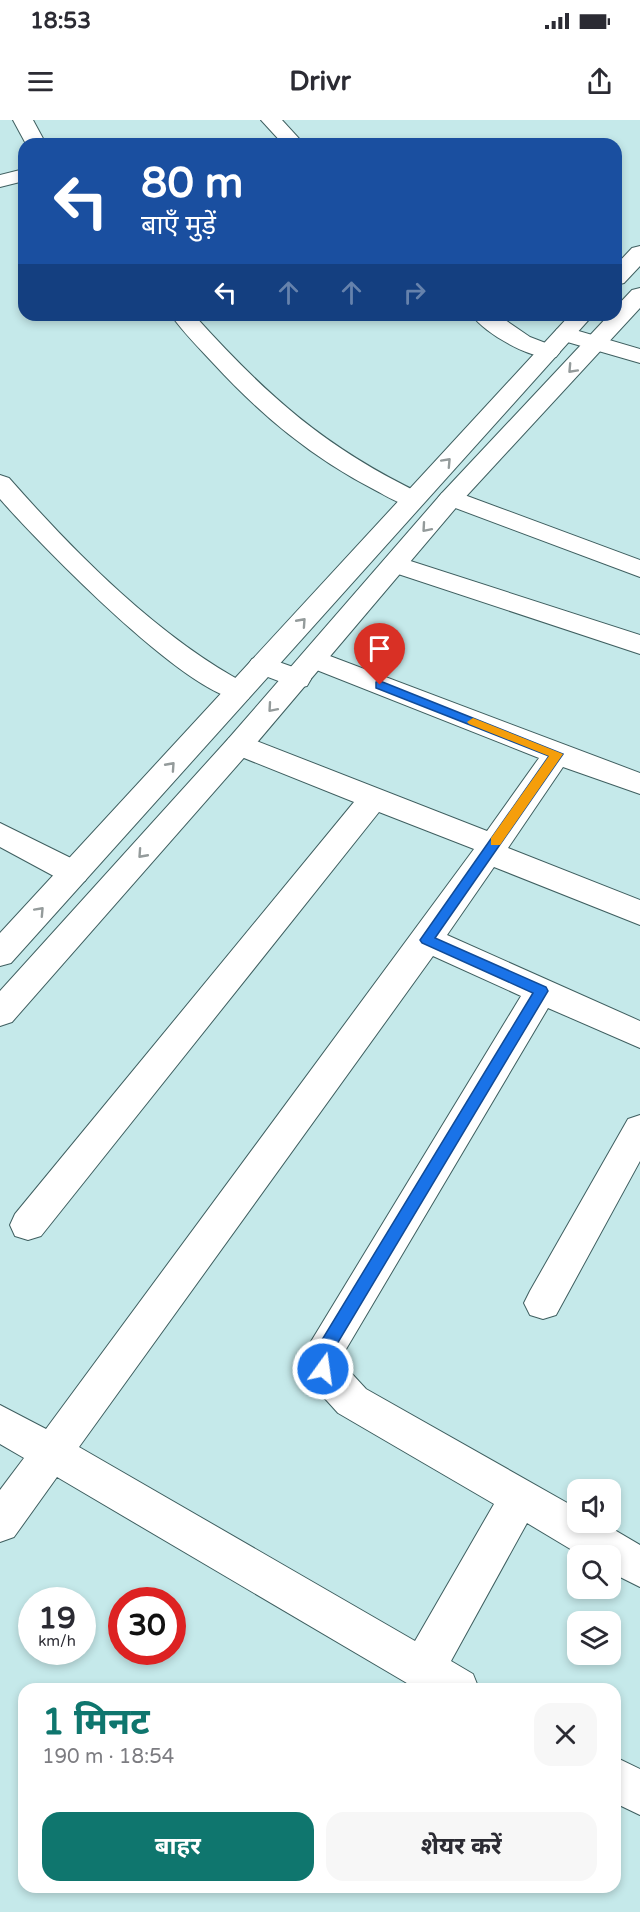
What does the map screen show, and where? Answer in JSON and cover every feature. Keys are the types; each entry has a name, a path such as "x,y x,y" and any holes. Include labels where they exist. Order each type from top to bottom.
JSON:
{"street":[{"path":"23,120 33,138"},
{"path":"271,120 288,138"},
{"path":"0,181 18,176"},
{"path":"622,272 640,253"},
{"path":"622,315 640,295"},
{"path":"188,321 252,389 319,446 366,477 412,499"},
{"path":"492,321 522,342 565,333 640,356"},
{"path":"0,1013 239,746 451,498 616,321"},
{"path":"0,954 565,333"},
{"path":"0,483 41,531 119,606 214,680 238,692"},
{"path":"451,498 640,569"},
{"path":"395,564 640,645"},
{"path":"262,665 305,669 640,784"},
{"path":"239,746 374,798 640,913"},
{"path":"0,1523 427,940 557,754"},
{"path":"28,1225 374,798"},
{"path":"0,834 74,873"},
{"path":"427,940 640,1035"},
{"path":"542,991 323,1353 323,1369 352,1401 640,1568"},
{"path":"543,1303 640,1129"},
{"path":"0,1423 135,1504 448,1683"},
{"path":"423,1669 519,1498"},
{"path":"621,1782 640,1793"}],"slow traffic":[{"path":"473,722 557,754 496,842"}],"route":[{"path":"323,1369 323,1353 542,991 427,940 557,754 380,685"}]}
